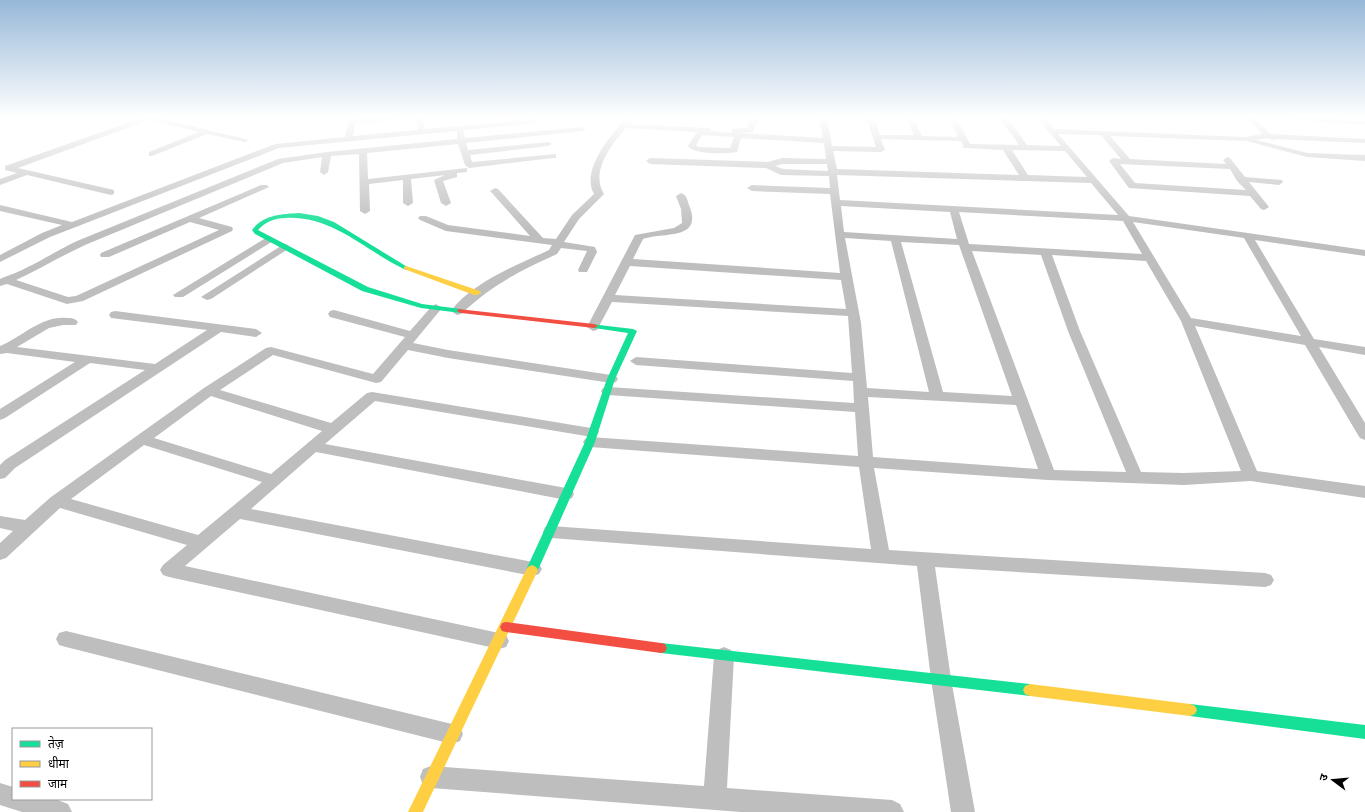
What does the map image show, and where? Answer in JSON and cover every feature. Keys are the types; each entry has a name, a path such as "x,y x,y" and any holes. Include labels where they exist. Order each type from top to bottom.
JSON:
{"street":[{"path":"4,167 41,155"},
{"path":"0,259 39,238 255,155"},
{"path":"286,160 287,155"},
{"path":"3,281 41,265 56,255 81,243 286,160 321,155"},
{"path":"324,172 327,155"},
{"path":"363,155 365,210"},
{"path":"465,155 466,168"},
{"path":"456,311 477,293 504,275 553,252 575,217 599,194 594,182 596,171 604,155"},
{"path":"830,155 836,197 841,249 853,313 866,463 880,556"},
{"path":"1011,155 1025,178"},
{"path":"1072,155 1126,218 1187,321 1250,476"},
{"path":"1122,155 1127,161"},
{"path":"1306,155 1365,158"},
{"path":"364,182 553,156"},
{"path":"1225,158 1251,193 1264,207"},
{"path":"650,161 768,165 782,160 832,169"},
{"path":"1232,167 1113,161 1132,186 1251,193"},
{"path":"768,165 781,172 832,169 1094,180"},
{"path":"4,167 111,192"},
{"path":"446,203 438,180 451,177 466,168"},
{"path":"0,182 27,172"},
{"path":"407,177 408,203"},
{"path":"1240,178 1279,182"},
{"path":"105,255 264,187"},
{"path":"752,188 954,210 1126,218 1365,253"},
{"path":"495,191 538,240"},
{"path":"593,327 639,237 654,232 681,230 687,224 686,209 682,196"},
{"path":"0,208 73,225"},
{"path":"954,210 964,244 1048,475"},
{"path":"415,812 452,734 503,634 551,532 591,437 609,385 632,331 421,306 378,294 284,247 255,230 257,226 268,219 295,213 316,216 335,224 402,266 477,293"},
{"path":"423,218 446,228 559,243 591,249 592,252 583,270"},
{"path":"3,281 67,301 79,299 228,229 190,219"},
{"path":"840,235 964,244 1046,253 1150,258"},
{"path":"1248,237 1365,435"},
{"path":"895,238 937,396"},
{"path":"179,295 269,239"},
{"path":"208,297 284,247"},
{"path":"1046,253 1074,330 1136,478"},
{"path":"625,262 847,277"},
{"path":"607,298 853,313"},
{"path":"0,553 57,501 209,391 271,351 376,379 436,308"},
{"path":"334,314 448,354 609,385 861,408"},
{"path":"115,315 256,333"},
{"path":"2,351 50,323 63,320 72,322"},
{"path":"1187,321 1365,351"},
{"path":"4,466 159,368 219,328"},
{"path":"2,351 88,359 159,368"},
{"path":"0,415 88,359"},
{"path":"636,361 859,377"},
{"path":"209,391 333,429"},
{"path":"860,392 1022,400"},
{"path":"1365,492 1250,476 1184,479 1048,475 866,463 591,437 372,396 169,570 503,634 941,679 1365,732"},
{"path":"143,440 274,480"},
{"path":"312,446 566,494"},
{"path":"57,501 200,542"},
{"path":"236,512 533,569"},
{"path":"0,522 28,527"},
{"path":"551,532 925,560 1265,580"},
{"path":"925,560 941,679 963,812"},
{"path":"66,638 452,734"},
{"path":"714,799 724,656"},
{"path":"431,777 892,812"},
{"path":"0,794 12,798"},
{"path":"20,800 60,812"}],"traffic: fast":[{"path":"406,268 346,232 316,218 299,215 281,216 266,220 255,230 257,233 365,289 421,306 461,311"},
{"path":"532,570 590,442 611,379 633,331 594,326"},
{"path":"661,648 1030,690"},
{"path":"1190,710 1365,732"}],"traffic: slow":[{"path":"406,268 477,293"},
{"path":"415,812 532,570"},
{"path":"1030,690 1190,710"}],"traffic: jam":[{"path":"461,311 594,326"},
{"path":"506,627 661,648"}]}
